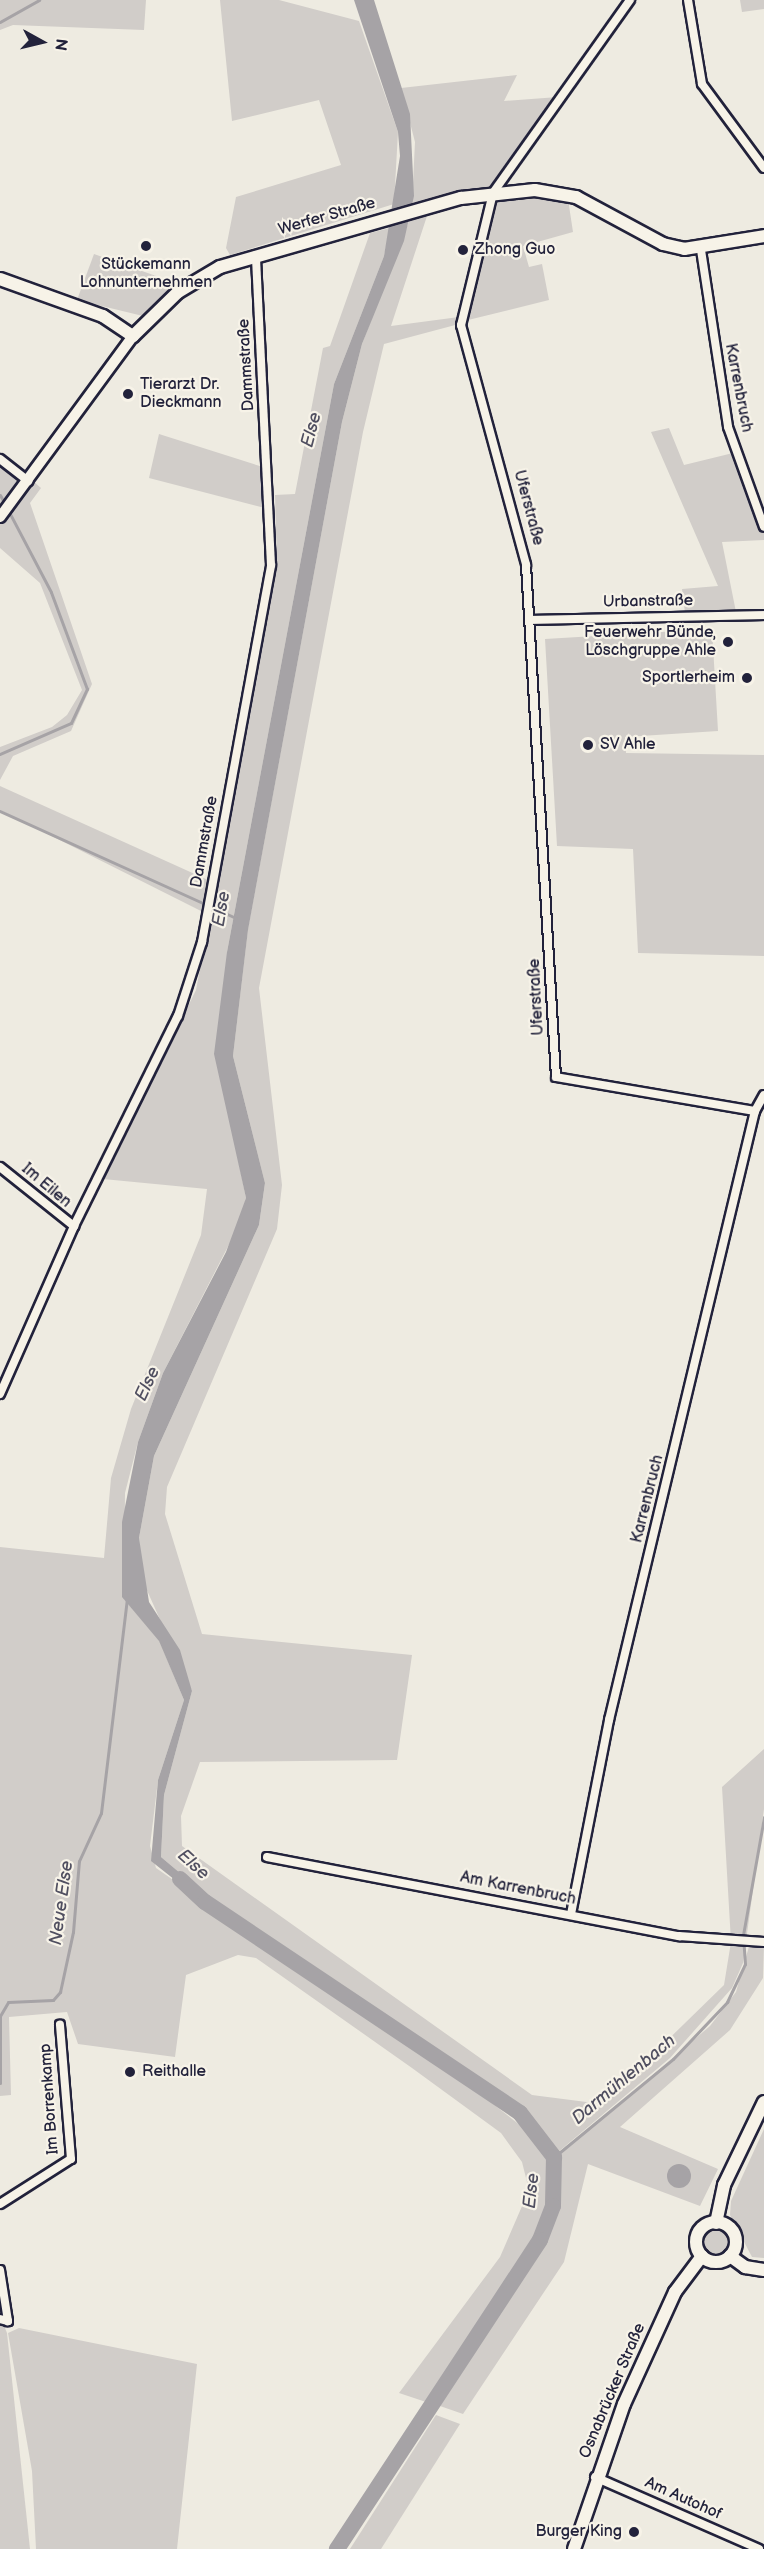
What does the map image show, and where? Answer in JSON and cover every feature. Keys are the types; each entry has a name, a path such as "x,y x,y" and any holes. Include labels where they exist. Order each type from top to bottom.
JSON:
{"main road":[{"name":"Werfer Straße","path":"134,336 178,292 220,267 381,219 493,193 535,190 576,197 663,244 701,250 764,236"},
{"path":"0,279 103,316 134,336"},
{"path":"730,2256 713,2262 702,2256 698,2234 716,2223 724,2185 764,2102"},
{"path":"716,2223 734,2234 730,2256"},
{"name":"Osnabrücker Straße","path":"574,2549 595,2477 675,2292 702,2256"},
{"path":"730,2256 745,2267 764,2270"}],"street":[{"name":"Uferstraße","path":"630,0 493,193 462,325 521,538 532,620 556,1077 755,1111"},
{"path":"688,0 705,91 764,168"},
{"name":"Karrenbruch","path":"701,250 728,427 764,527"},
{"name":"Dammstraße","path":"0,1395 74,1226 178,1016 202,942 271,566 256,255"},
{"name":"Werfer Straße","path":"0,517 134,336"},
{"path":"0,459 28,481"},
{"name":"Urbanstraße","path":"532,620 764,615"},
{"name":"Karrenbruch","path":"571,1914 609,1720 755,1111 764,1095"},
{"name":"Im Eilen","path":"0,1167 74,1226"},
{"name":"Am Karrenbruch","path":"267,1857 679,1936 764,1942"},
{"name":"Im Borrenkamp","path":"0,2204 71,2158 60,2024"},
{"path":"0,2270 4,2320"},
{"name":"Am Autohof","path":"595,2477 759,2549"}],"shaded area":[{"path":"0,0 146,0 144,30 13,25 0,30"},
{"path":"220,0 279,0 359,21 398,132 394,204 230,255 226,248 236,197 341,165 319,100 232,121"},
{"path":"354,0 374,0 410,114 414,196 404,241 362,344 342,422 248,930 233,1056 265,1183 259,1225 154,1456 139,1538 149,1602 180,1650 192,1691 164,1795 161,1857 199,1889 194,1895 151,1861 158,1780 184,1700 159,1641 122,1597 122,1522 138,1442 163,1373 226,1252 246,1198 214,1054 227,952 334,384 384,256 400,156 398,132"},
{"path":"740,0 764,0 764,9 742,12"},
{"path":"517,75 504,101 558,97 492,188 412,203 415,142 401,88"},
{"path":"528,194 568,199 573,232 523,246 529,267 542,264 549,300 464,321 498,198"},
{"path":"427,216 391,326 459,317 459,324 384,344 363,432 259,988 282,1185 277,1229 167,1487 165,1514 202,1634 412,1655 397,1760 200,1762 181,1816 182,1846 532,2095 602,2104 724,1985 731,1942 722,1787 764,1749 764,1809 743,1963 732,1988 670,2058 557,2153 523,2109 199,1889 161,1857 164,1795 192,1691 141,1577 139,1538 154,1456 259,1225 265,1183 233,1056 248,929 342,422 362,344 409,221"},
{"path":"390,228 384,256 334,384 227,952 235,1144 246,1198 240,1223 163,1373 138,1442 125,1493 124,1599 159,1640 184,1700 158,1780 150,1846 156,1868 474,2089 530,2133 548,2161 550,2206 537,2236 429,2403 399,2393 500,2257 529,2190 522,2162 501,2133 412,2068 256,1958 238,1955 186,1975 175,2057 78,2044 67,2012 9,2017 11,2095 0,2096 0,1547 104,1558 111,1478 131,1409 201,1235 207,1189 103,1179 196,990 277,566 275,495 295,494 323,348 330,346 370,233"},
{"path":"94,254 173,282 178,288 143,316 77,300"},
{"path":"669,428 684,465 733,453 764,533 764,540 722,542 736,612 685,613 682,589 718,586 651,432"},
{"path":"159,434 263,467 265,508 149,478"},
{"path":"0,452 41,488 30,503 92,684 71,731 13,756 0,780 0,747 52,727 67,715 82,690 40,583 0,548"},
{"path":"712,629 718,731 625,737 626,753 764,755 764,956 638,953 633,849 557,846 545,639"},
{"path":"0,786 208,880 203,912 0,810"},
{"path":"750,1943 764,1944 763,1978 730,2030 620,2127 718,2169 700,2206 588,2164 564,2262 463,2414 440,2406 543,2242 558,2197 558,2156 710,2026 736,1992"},
{"path":"764,2129 764,2258 752,2257 730,2215 731,2201"},
{"path":"679,2164 688,2167 691,2176 688,2185 679,2188 670,2185 667,2176 670,2167"},
{"path":"716,2228 726,2232 730,2242 726,2252 716,2256 706,2252 702,2242 706,2232"},
{"path":"0,2316 7,2333 30,2549 0,2549"},
{"path":"19,2328 197,2364 177,2549 36,2549 32,2471 8,2333"},
{"path":"436,2415 460,2424 381,2549 350,2549"}],"waterway":[{"path":"0,22 39,0"},
{"path":"0,495 5,504"},
{"path":"0,754 71,723 87,689 51,592 8,510"},
{"path":"0,811 236,918"},
{"name":"Neue Else","path":"0,2083 0,2016 8,2002 53,2000 60,1992 73,1932 79,1861 101,1813 127,1598"},
{"name":"Darmühlenbach","path":"554,2157 673,2059 727,2002 745,1964 743,1935 764,1817"},
{"name":"Else","path":"180,1879 205,1902 520,2113 554,2157 553,2206 540,2240 337,2549"}],"place":[{"name":"Stückemann Lohnunternehmen","path":"146,246"},
{"name":"Zhong Guo","path":"463,250"},
{"name":"Tierarzt Dr. Dieckmann","path":"128,394"},
{"name":"Feuerwehr Bünde, Löschgruppe Ahle","path":"728,642"},
{"name":"Sportlerheim","path":"747,678"},
{"name":"SV Ahle","path":"588,745"},
{"name":"Reithalle","path":"130,2072"},
{"name":"Burger King","path":"634,2532"}]}
